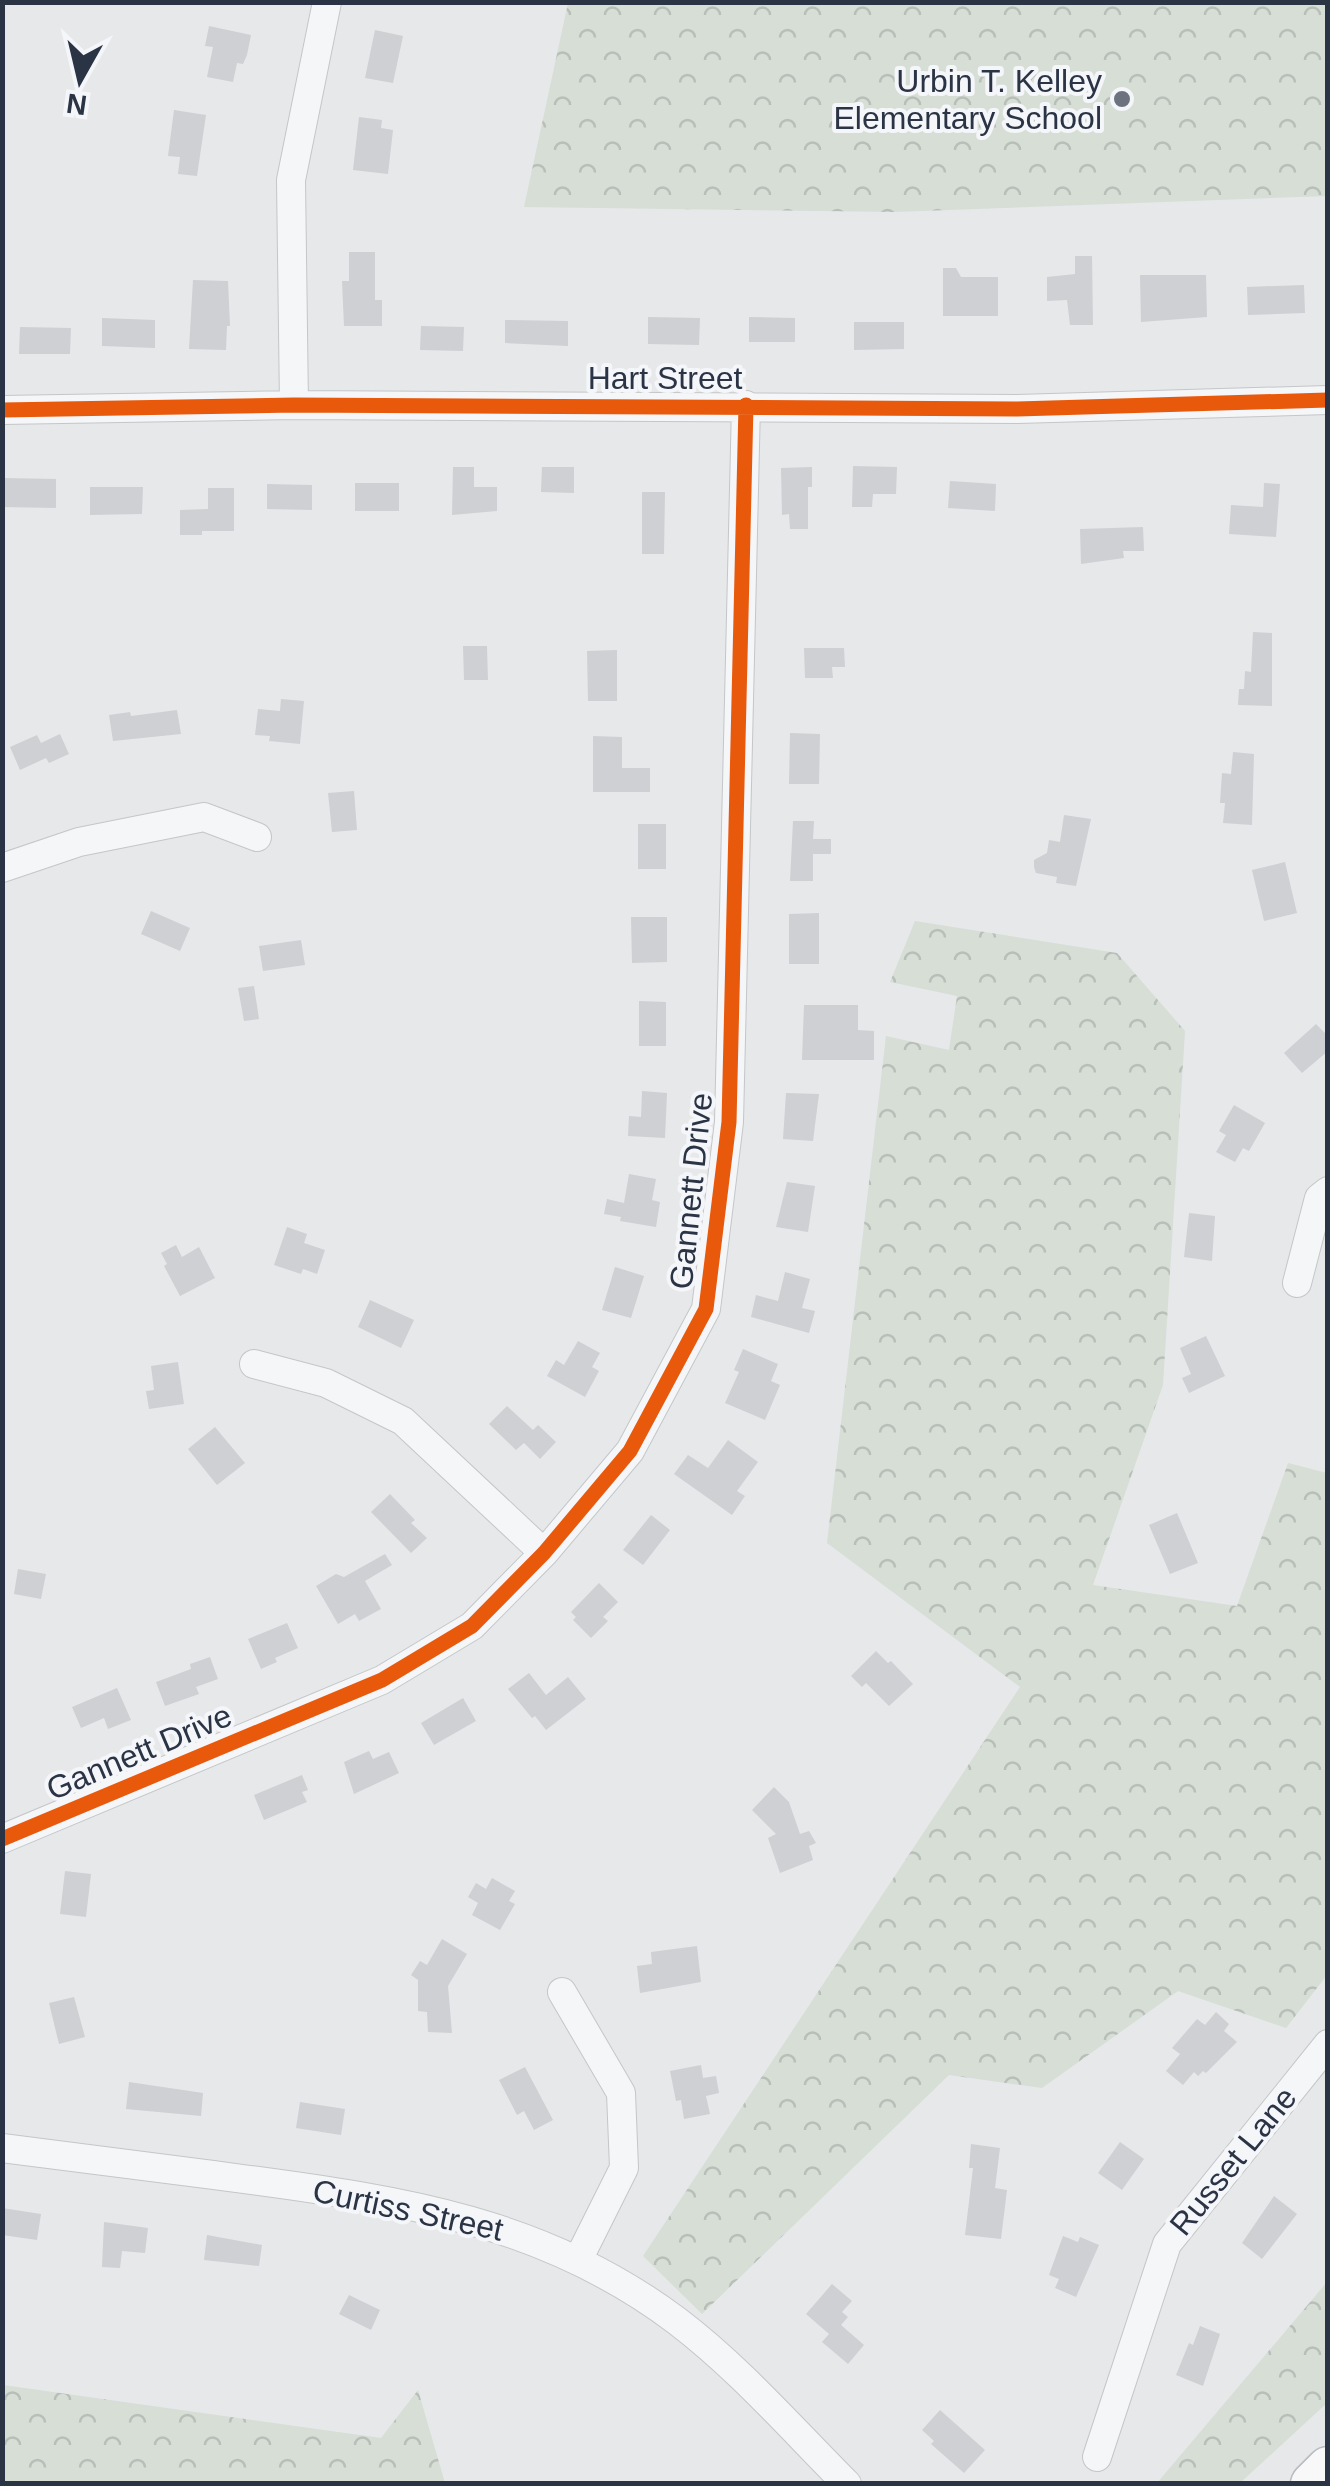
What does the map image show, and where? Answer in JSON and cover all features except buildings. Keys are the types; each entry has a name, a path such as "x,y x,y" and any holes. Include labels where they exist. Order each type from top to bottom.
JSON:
{"highway":[{"path":"1312,2484 1328,2468"}],"street":[{"path":"294,405 291,180 326,2"},
{"name":"Hart Street","path":"2,410 294,405 1016,409 1328,400"},
{"name":"Gannett Drive","path":"2,1839 382,1680 472,1626 544,1553 630,1451 706,1309 729,1122 746,406"},
{"path":"2,868 79,842 204,817 257,837"},
{"path":"1297,1283 1319,1198 1328,1191"},
{"path":"254,1364 326,1383 404,1420 544,1553"},
{"path":"562,1992 620,2093 624,2168 578,2260"},
{"name":"Russet Lane","path":"1097,2458 1168,2244 1328,2044"},
{"name":"Curtiss Street","path":"2,2148 301,2186 423,2206 515,2232 578,2260 678,2322 848,2484"}],"green space":[{"path":"568,3 1327,3 1327,196 894,212 524,207"},
{"path":"915,921 1117,953 1185,1031 1163,1385 1093,1585 1237,1606 1288,1463 1327,1473 1327,1975 1286,2028 1178,1991 1042,2088 949,2075 702,2314 643,2256 1020,1687 827,1543 886,1036 949,1050 957,996 890,982"},
{"path":"1327,2282 1327,2403 1240,2483 1157,2483"},
{"path":"3,2385 381,2438 418,2390 445,2483 3,2483"}],"cycle path":[{"path":"2,410 294,405 1017,409 1328,400"},
{"path":"2,1839 382,1680 472,1626 544,1553 630,1451 706,1309 729,1122 746,405"}],"place":[{"name":"Urbin T. Kelley Elementary School","path":"1122,99"}]}
